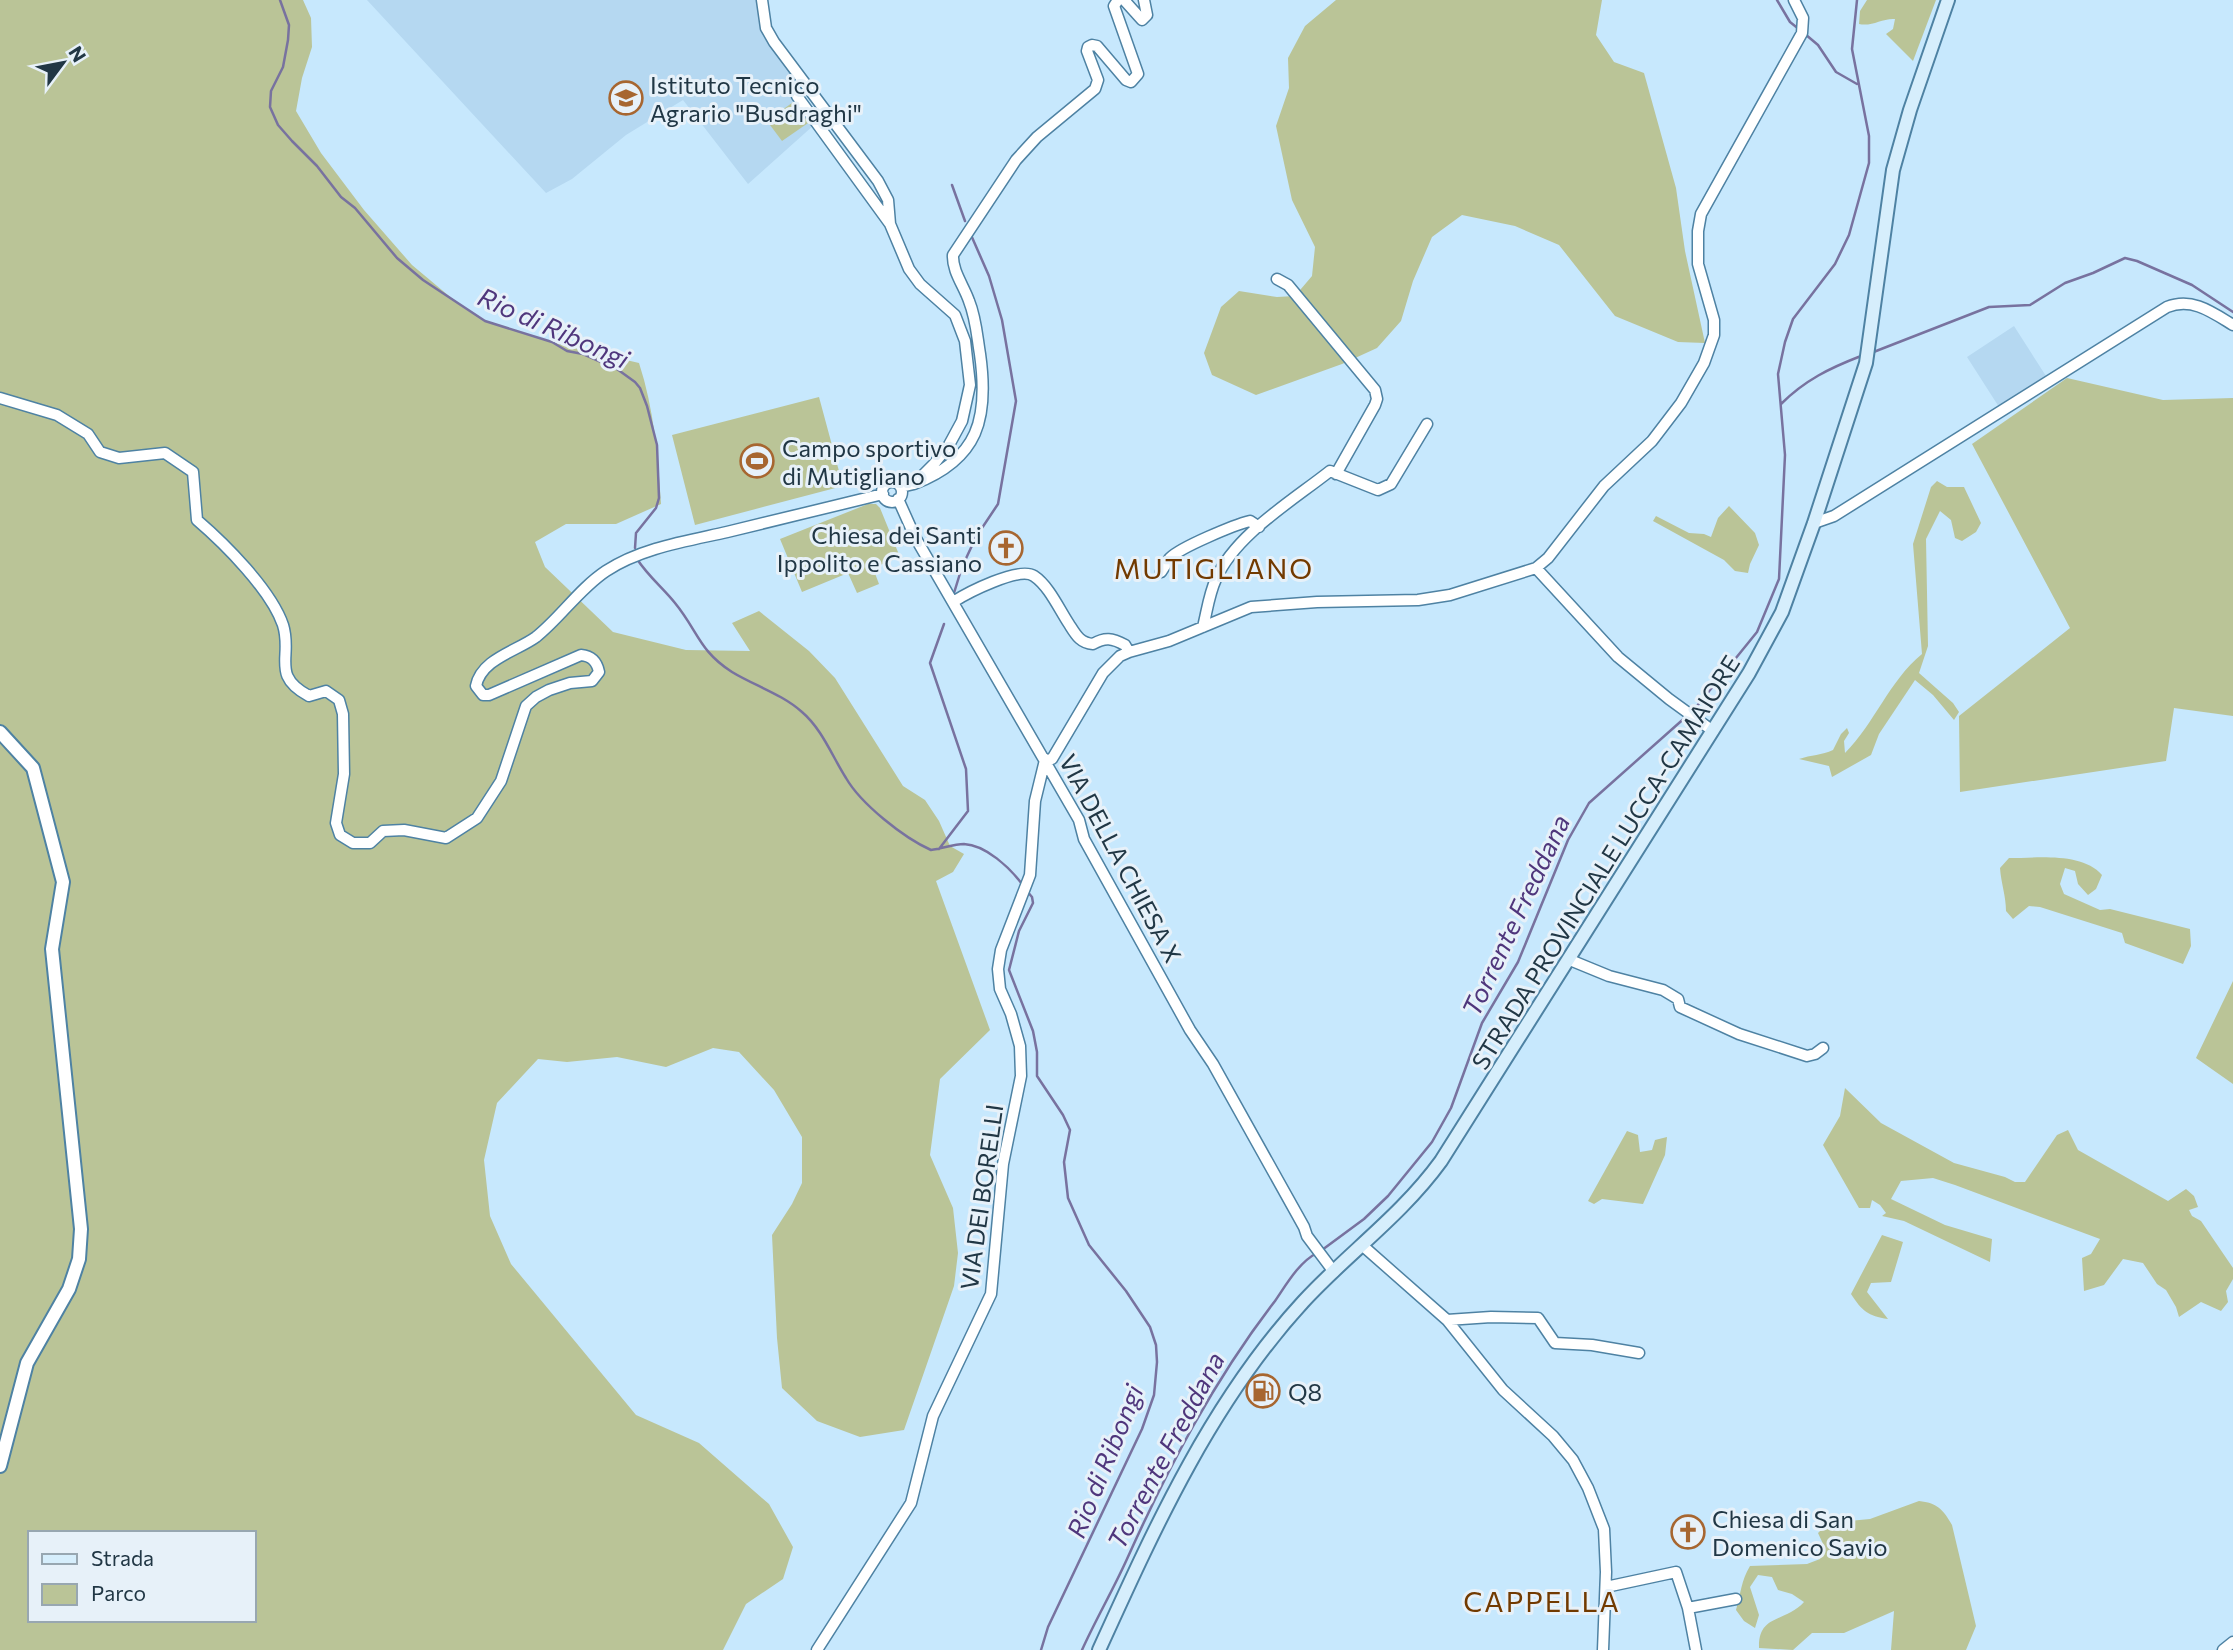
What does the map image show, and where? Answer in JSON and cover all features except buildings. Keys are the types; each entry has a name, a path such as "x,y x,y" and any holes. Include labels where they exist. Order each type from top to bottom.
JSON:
{"main road":[{"name":"STRADA PROVINCIALE LUCCA-CAMAIORE","path":"1099,1650 1203,1436 1275,1336 1330,1267 1363,1246 1422,1187 1434,1170 1570,960 1749,673 1783,612 1866,363 1893,170 1910,110 1948,0"}],"street":[{"path":"762,0 766,28 774,42 878,181 888,200 890,224"},
{"path":"901,487 914,484 945,468 960,456 976,432 984,403 984,380 976,324 970,301 954,267 953,255 1016,160 1037,137 1095,89 1098,80 1087,51 1088,47 1097,46 1126,80 1131,82 1136,79 1138,74 1114,6 1118,0"},
{"path":"1124,0 1142,20 1147,15 1144,0"},
{"path":"1045,760 1052,759 1059,751 1086,698 1103,673 1120,656 1129,652 1169,641 1235,612 1266,604 1418,600 1450,595 1536,568 1548,558 1604,486 1652,441 1681,403 1704,363 1714,335 1714,320 1698,264 1698,231 1702,214 1716,184 1802,32 1801,11 1794,0"},
{"path":"797,96 890,224 909,269 920,284 955,315 961,329 969,363 970,385 962,421 934,464 914,484"},
{"path":"1277,279 1288,285 1375,390 1375,405 1336,474"},
{"path":"1814,523 1834,516 2167,307 2177,303 2192,303 2233,325"},
{"path":"0,398 57,415 88,434 100,452 119,458 165,453 192,472 197,520 220,540 248,572 275,608 284,627 285,671 294,688 309,696 326,691 340,699 343,714 344,774 336,823 340,835 353,844 370,843 383,831 404,830 446,838 477,818 501,781 526,706 536,697 570,683 592,681 599,672 593,659 581,655 489,695 483,695 476,686 481,672 535,638 589,584 606,572 624,561 668,546 883,494"},
{"path":"1203,627 1211,593 1220,572 1245,537 1330,471 1378,491 1391,484 1427,424"},
{"path":"890,482 901,487 902,494 898,499 889,501 883,494 885,485 890,482"},
{"name":"VIA DELLA CHIESA X","path":"898,499 915,537 1079,820 1084,839 1190,1030 1225,1086 1307,1236 1330,1267"},
{"path":"1161,572 1170,558 1239,524 1250,521 1259,527"},
{"path":"1536,568 1618,657 1713,731"},
{"path":"953,602 979,588 1021,573 1032,574 1044,586 1081,641 1093,645 1109,638 1125,645 1129,652"},
{"path":"0,732 33,768 63,882 52,949 81,1229 79,1259 69,1289 27,1363 0,1466"},
{"name":"VIA DEI BORELLI","path":"817,1650 911,1503 933,1416 991,1294 1003,1164 1021,1076 1020,1046 1011,1014 1000,989 998,970 1001,950 1028,880 1035,801 1045,760"},
{"path":"1570,960 1609,976 1662,990 1678,999 1680,1007 1739,1034 1807,1056 1823,1048"},
{"path":"1363,1246 1447,1320 1503,1390 1553,1436 1573,1460 1588,1488 1604,1530 1606,1587 1603,1650"},
{"path":"1447,1320 1538,1318 1555,1343 1592,1345 1639,1353"},
{"path":"1606,1587 1676,1572 1688,1608 1696,1650"},
{"path":"1688,1608 1736,1599"},
{"path":"2223,1650 2233,1642"}],"shaded area":[{"name":"Istituto Tecnico Agrario \"Busdraghi\"","path":"367,0 757,0 762,28 805,91 797,96 814,125 748,184 683,100 626,135 572,179 546,193"},
{"path":"2014,326 2046,376 1999,407 1967,357"}],"green space":[{"path":"0,0 303,0 311,18 312,47 302,78 296,111 321,153 364,210 412,265 461,306 485,321 562,345 639,363 652,415 661,504 616,524 566,524 535,542 545,567 613,632 686,650 750,651 732,623 759,611 809,651 835,678 903,786 925,800 939,821 950,846 964,854 953,872 936,881 990,1030 940,1079 930,1155 953,1208 958,1253 954,1286 904,1430 860,1437 817,1421 782,1388 772,1235 802,1183 802,1137 774,1090 739,1052 713,1048 666,1067 617,1057 567,1062 538,1059 497,1103 484,1160 490,1216 511,1264 636,1415 699,1443 769,1504 793,1547 783,1579 746,1604 723,1650 0,1650"},
{"path":"1336,0 1602,0 1596,35 1614,62 1644,73 1676,188 1685,251 1705,343 1678,342 1615,316 1559,245 1515,226 1462,215 1432,237 1413,281 1401,321 1377,348 1342,364 1256,395 1212,375 1204,353 1221,307 1239,291 1277,297 1295,296 1312,276 1315,247 1292,200 1276,126 1289,88 1288,58 1305,26"},
{"path":"1867,0 1936,0 1913,61 1886,34 1893,29 1895,19 1859,24 1860,11"},
{"path":"796,100 811,121 782,141 767,121"},
{"path":"2067,378 2163,400 2233,398 2233,716 2174,708 2166,761 1960,792 1959,716 2070,628 1972,444"},
{"name":"Campo sportivo di Mutigliano","path":"819,397 843,486 695,525 672,435"},
{"path":"1937,481 1947,487 1964,487 1981,523 1976,532 1962,541 1955,538 1951,520 1940,511 1926,539 1928,646 1919,673 1953,703 1959,712 1954,720 1933,695 1915,680 1879,734 1871,755 1832,777 1829,766 1799,759 1833,750 1847,728 1849,733 1844,741 1845,753 1865,729 1900,677 1922,654 1913,544 1931,487"},
{"path":"868,504 876,504 880,508 900,557 873,568 879,584 857,593 848,573 802,592 780,539"},
{"path":"1729,506 1755,533 1759,545 1748,573 1735,571 1724,560 1653,521 1656,516 1689,533 1711,537 1718,518"},
{"path":"2009,858 2058,858 2093,868 2102,875 2096,889 2088,895 2078,884 2075,871 2065,868 2060,884 2064,894 2100,910 2110,909 2190,929 2191,946 2183,964 2125,943 2122,933 2040,907 2029,906 2013,919 2006,911 2000,868"},
{"path":"2233,981 2233,1084 2196,1058"},
{"path":"1845,1088 1881,1123 1954,1163 2015,1182 2025,1182 2057,1135 2068,1130 2078,1150 2168,1201 2186,1189 2194,1196 2198,1207 2189,1210 2192,1216 2201,1221 2233,1268 2233,1279 2226,1291 2228,1302 2221,1311 2201,1302 2179,1317 2166,1290 2157,1284 2143,1263 2123,1259 2104,1285 2084,1291 2082,1258 2091,1254 2100,1239 1933,1178 1901,1181 1891,1199 1945,1225 1992,1239 1990,1262 1904,1221 1882,1216 1886,1213 1872,1200 1870,1208 1859,1208 1823,1145 1840,1116"},
{"path":"1627,1131 1638,1135 1640,1152 1652,1150 1655,1140 1667,1137 1665,1155 1643,1204 1602,1199 1594,1204 1588,1201"},
{"path":"1882,1235 1903,1242 1891,1282 1871,1283 1867,1292 1888,1319 1866,1312 1851,1294"},
{"path":"1919,1501 1939,1508 1952,1525 1976,1626 1966,1650 1891,1650 1894,1611 1844,1633 1812,1633 1793,1650 1759,1648 1763,1629 1804,1602 1792,1594 1778,1590 1772,1577 1758,1575 1750,1587 1759,1615 1755,1628 1744,1621 1736,1610 1750,1566 1807,1564 1820,1559 1824,1546 1818,1533 1828,1523 1870,1519"}],"waterway":[{"name":"Rio di Ribongi","path":"280,0 289,25 283,67 271,91 270,107 278,125 397,258 423,280 485,321 552,342 567,351 583,354 617,369 640,388 657,445 659,498 656,508 636,533 635,548"},
{"path":"1777,0 1790,22 1800,30"},
{"name":"Torrente Freddana","path":"1693,711 1757,632 1779,579 1785,455 1778,374 1793,319 1835,264 1849,235 1869,163 1869,136 1852,49 1857,0"},
{"path":"1805,34 1818,45 1836,72 1857,84"},
{"path":"952,185 965,221"},
{"path":"954,593 976,537 998,504 1016,401 1002,320 989,276 971,235"},
{"path":"1871,353 1989,307 2030,305 2065,283 2125,258 2192,285 2233,312"},
{"path":"1781,404 1818,376 1861,356"},
{"name":"Rio di Ribongi","path":"637,559 683,613 712,656 732,672 786,700 809,719 853,788 884,819 931,850 964,844 981,848 1011,871 1022,884"},
{"path":"939,849 968,811 966,769 930,663 944,624"},
{"name":"Torrente Freddana","path":"1322,1250 1364,1219 1388,1196 1432,1142 1451,1108 1482,1023 1518,962 1568,840 1589,803 1688,715"},
{"name":"Rio di Ribongi","path":"1026,890 1033,903 1019,931 1009,970 1033,1031 1037,1052 1037,1076 1070,1130 1064,1162 1068,1198 1089,1245 1126,1291 1150,1327 1156,1345 1157,1362 1154,1395 1142,1429 1048,1627 1041,1650"},
{"name":"Torrente Freddana","path":"1082,1650 1159,1491 1212,1393 1293,1274 1317,1253"}],"place":[{"name":"Istituto Tecnico Agrario \"Busdraghi\"","path":"626,98"},
{"name":"Campo sportivo di Mutigliano","path":"757,461"},
{"name":"Chiesa dei Santi Ippolito e Cassiano","path":"1006,548"},
{"name":"Q8","path":"1263,1391"},
{"name":"Chiesa di San Domenico Savio","path":"1688,1532"}],"district":[{"name":"MUTIGLIANO","path":"1214,568"},
{"name":"CAPPELLA","path":"1542,1601"}]}
